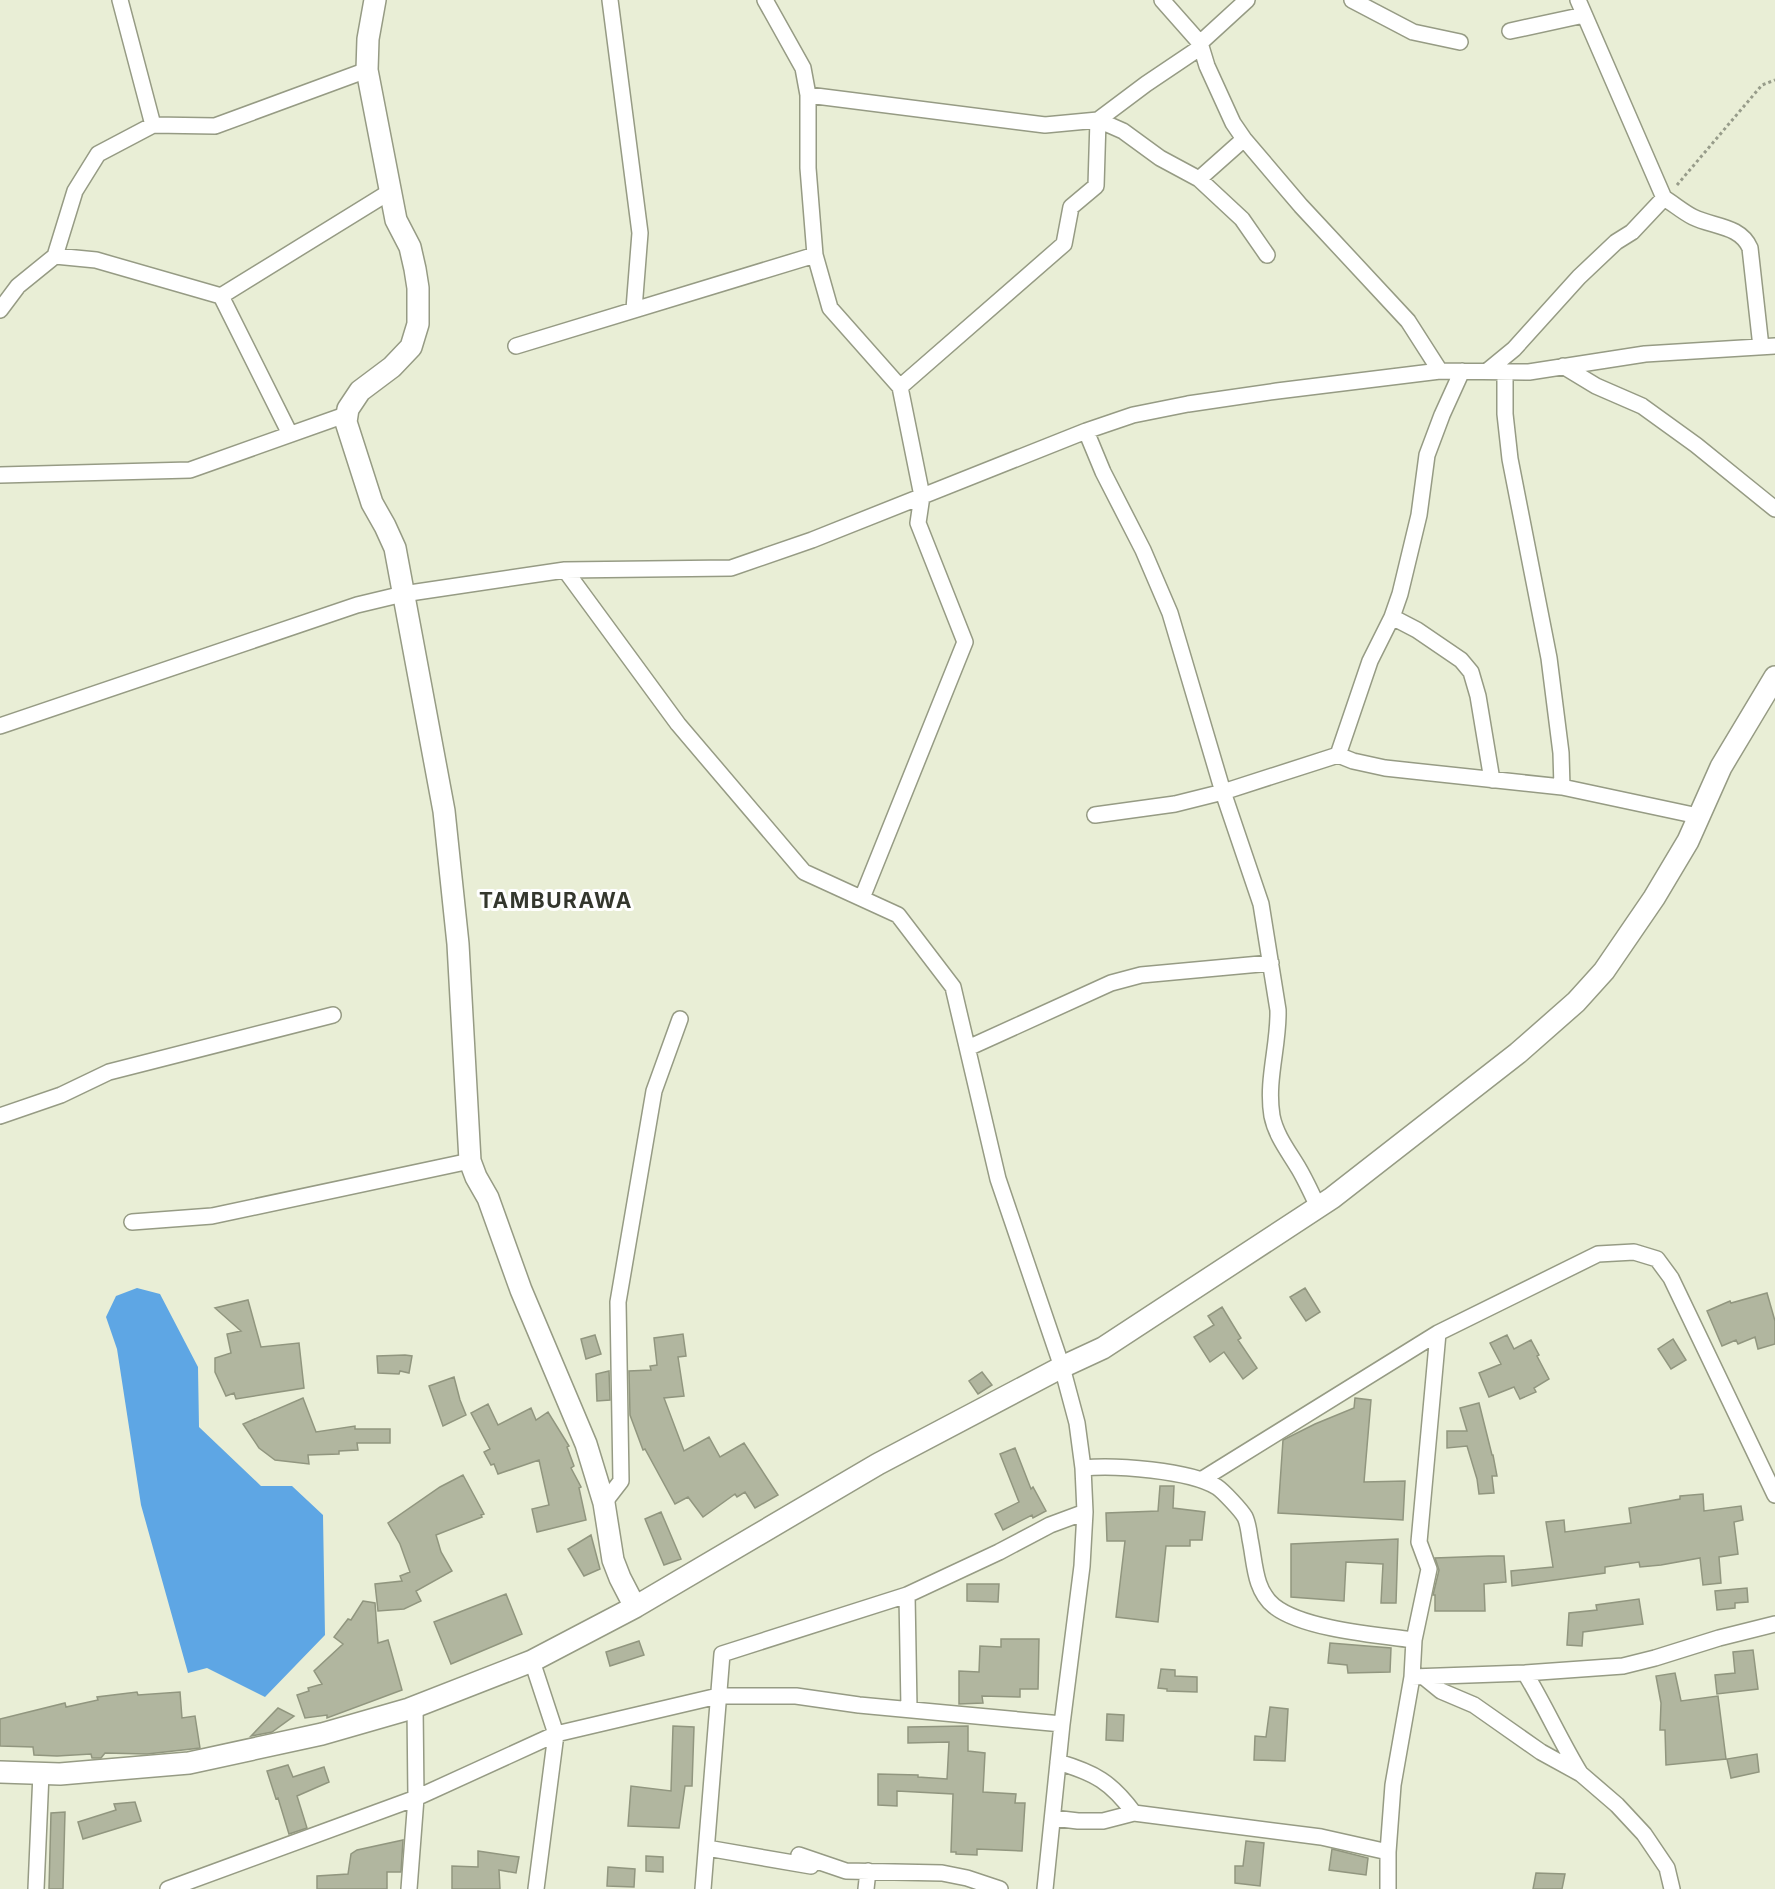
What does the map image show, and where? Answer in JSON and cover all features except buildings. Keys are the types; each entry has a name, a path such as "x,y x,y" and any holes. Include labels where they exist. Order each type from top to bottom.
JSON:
{"main road":[{"path":"375,0 368,39 367,70 396,220 410,247 415,269 418,288 418,324 411,347 392,368 360,391 345,416 372,502 395,548 444,811 458,944 470,1161 488,1198 521,1290 586,1444 604,1503 613,1560 635,1607"},
{"path":"0,1772 60,1774 189,1764 322,1734 415,1706 532,1661 635,1607 878,1464 1062,1367 1103,1348 1318,1207 1518,1053 1576,1002 1604,971 1639,923 1688,841 1721,767 1775,677"}],"street":[{"path":"120,0 153,125"},
{"path":"610,0 640,233 634,309"},
{"path":"765,0 803,68 808,95 808,168 816,255 830,308 900,387 922,496 918,524 965,642 862,898"},
{"path":"1162,0 1201,45 1207,66 1233,123 1244,139 1300,206 1408,321 1440,371"},
{"path":"1098,120 1201,45 1246,0"},
{"path":"1352,0 1413,32 1461,42"},
{"path":"0,726 357,605 403,594 565,570 731,568 812,540 1086,431 1132,415 1277,390 1440,371 1529,372 1645,354 1768,347 1748,242 1737,232 1694,217 1665,198 1578,0"},
{"path":"1510,31 1584,15"},
{"path":"0,310 18,286 55,256 75,191 98,154 153,125 215,126 367,70"},
{"path":"808,95 1045,125 1098,120 1123,132 1160,158 1199,179 1242,219 1267,255"},
{"path":"900,387 1064,244 1071,207 1096,186 1098,120"},
{"path":"1199,179 1244,139"},
{"path":"221,296 391,191"},
{"path":"1486,372 1514,349 1579,277 1616,242 1632,231 1665,198"},
{"path":"516,346 816,255"},
{"path":"55,256 96,260 221,296 290,434"},
{"path":"1563,366 1596,386 1642,406 1775,509"},
{"path":"1338,755 1371,661 1392,617 1412,547 1429,448 1462,371"},
{"path":"1505,372 1504,414 1510,459 1548,658 1561,753 1562,787"},
{"path":"0,475 190,470 345,416"},
{"path":"1086,431 1103,472 1143,550 1170,614 1222,792 1261,904 1278,1010 1271,1074 1272,1118 1281,1140 1318,1207"},
{"path":"565,570 678,724 804,872 898,915 954,987 998,1179 1062,1367 1077,1423 1083,1468 1085,1512 1082,1566 1062,1724 1045,1889"},
{"path":"1392,617 1417,630 1461,660 1471,672 1478,696 1492,780"},
{"path":"1095,815 1175,804 1222,792 1338,755 1385,768 1562,787 1698,816"},
{"path":"968,1048 1111,983 1188,969 1271,963"},
{"path":"0,1116 61,1095 109,1072 333,1015"},
{"path":"604,1503 621,1481 618,1302 654,1091 680,1019"},
{"path":"132,1222 212,1216 470,1161"},
{"path":"1201,1480 1438,1333 1598,1254 1634,1252 1657,1259 1671,1278 1775,1495"},
{"path":"1388,1889 1393,1785 1418,1678 1414,1640 1429,1569 1419,1542 1438,1333"},
{"path":"1083,1468 1101,1467 1169,1472 1218,1487 1245,1517 1259,1583 1265,1597 1272,1604 1284,1613 1310,1622 1414,1640"},
{"path":"703,1889 722,1654 907,1594 999,1552 1050,1525 1085,1512"},
{"path":"907,1594 909,1708"},
{"path":"1418,1678 1623,1666 1775,1624"},
{"path":"532,1661 556,1734 536,1889"},
{"path":"1525,1673 1559,1739 1581,1774"},
{"path":"1418,1678 1474,1705 1541,1752 1581,1774 1617,1805 1644,1834 1667,1868 1672,1889"},
{"path":"168,1889 416,1798 556,1734 718,1696 796,1696 859,1705 1062,1724"},
{"path":"409,1889 416,1798 415,1706"},
{"path":"1058,1762 1083,1770 1102,1780 1119,1792 1134,1814"},
{"path":"36,1889 41,1773"},
{"path":"1053,1818 1103,1821 1134,1814 1321,1837 1388,1852"},
{"path":"707,1848 867,1879 942,1873 967,1878 1000,1889"},
{"path":"800,1855 867,1879"}],"path":[{"path":"1665,198 1762,85 1775,80"}],"water":[{"path":"137,1288 160,1294 198,1367 199,1427 261,1486 292,1486 323,1515 325,1635 265,1697 207,1668 188,1673 141,1505 117,1349 106,1317 116,1296"}],"district":[{"name":"TAMBURAWA","path":"556,900"}]}
